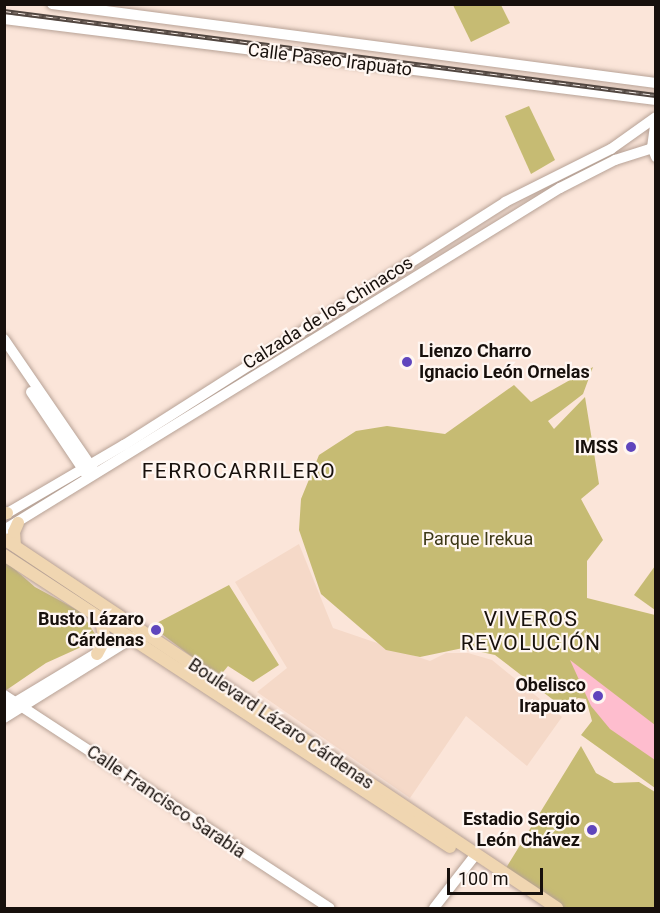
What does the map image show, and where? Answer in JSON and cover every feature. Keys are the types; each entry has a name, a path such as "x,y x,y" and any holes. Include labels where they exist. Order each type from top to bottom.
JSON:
{"main road":[{"name":"Calle Paseo Irapuato","path":"52,4 656,83"},
{"name":"Calle Paseo Irapuato","path":"4,20 650,100"},
{"path":"650,100 656,117 655,153"},
{"name":"Calzada de los Chinacos","path":"4,530 18,523 89,470 402,267 506,202 610,149 656,117"},
{"name":"Calzada de los Chinacos","path":"5,514 89,470 578,179 629,154 655,153"},
{"path":"572,167 578,179"},
{"path":"402,267 410,279"},
{"path":"4,339 89,470"},
{"path":"4,348 89,470"},
{"path":"10,543 18,523"},
{"name":"Boulevard Lázaro Cárdenas","path":"10,543 136,633 474,857 557,909"},
{"name":"Boulevard Lázaro Cárdenas","path":"4,555 100,618 136,633"},
{"path":"97,654 105,639 100,618"},
{"path":"4,718 21,704 97,654 136,633"},
{"path":"4,709 40,697 136,633"},
{"name":"Calle Francisco Sarabia","path":"4,695 38,715 330,909"},
{"path":"38,715 40,697"},
{"path":"434,909 474,857"},
{"name":"Boulevard Lázaro Cárdenas","path":"474,857 543,909"}],"shaded area":[{"path":"299,544 333,628 430,661 446,653 468,653 492,660 562,717 527,766 466,716 410,798 257,692 287,668 235,582"},
{"path":"570,660 655,725 655,760 610,729 591,706"}],"green space":[{"path":"453,5 501,5 510,23 471,42"},
{"path":"529,106 555,160 531,174 505,116"},
{"name":"Parque Irekua","path":"593,367 583,394 548,421 554,429 585,397 599,484 581,499 603,540 587,561 587,598 655,615 655,788 581,735 592,721 586,699 578,698 565,709 495,655 463,648 420,657 386,650 321,594 299,530 301,499 319,455 356,431 387,426 445,434 514,385 531,402"},
{"path":"4,560 35,587 81,612 95,634 88,644 46,663 5,691"},
{"path":"655,566 655,610 634,595"},
{"path":"229,585 279,665 253,682 228,666 219,677 151,626"},
{"name":"Estadio Sergio León Chávez","path":"581,746 596,773 614,783 639,782 655,792 655,908 565,908 506,868"}],"railway":[{"path":"4,11 656,95"}],"place":[{"name":"Lienzo Charro Ignacio León Ornelas","path":"407,362"},
{"name":"IMSS","path":"631,447"},
{"name":"Busto Lázaro Cárdenas","path":"156,630"},
{"name":"Obelisco Irapuato","path":"598,696"},
{"name":"Estadio Sergio León Chávez","path":"592,830"}],"district":[{"name":"FERROCARRILERO","path":"239,471"},
{"name":"VIVEROS REVOLUCIÓN","path":"531,631"}]}
